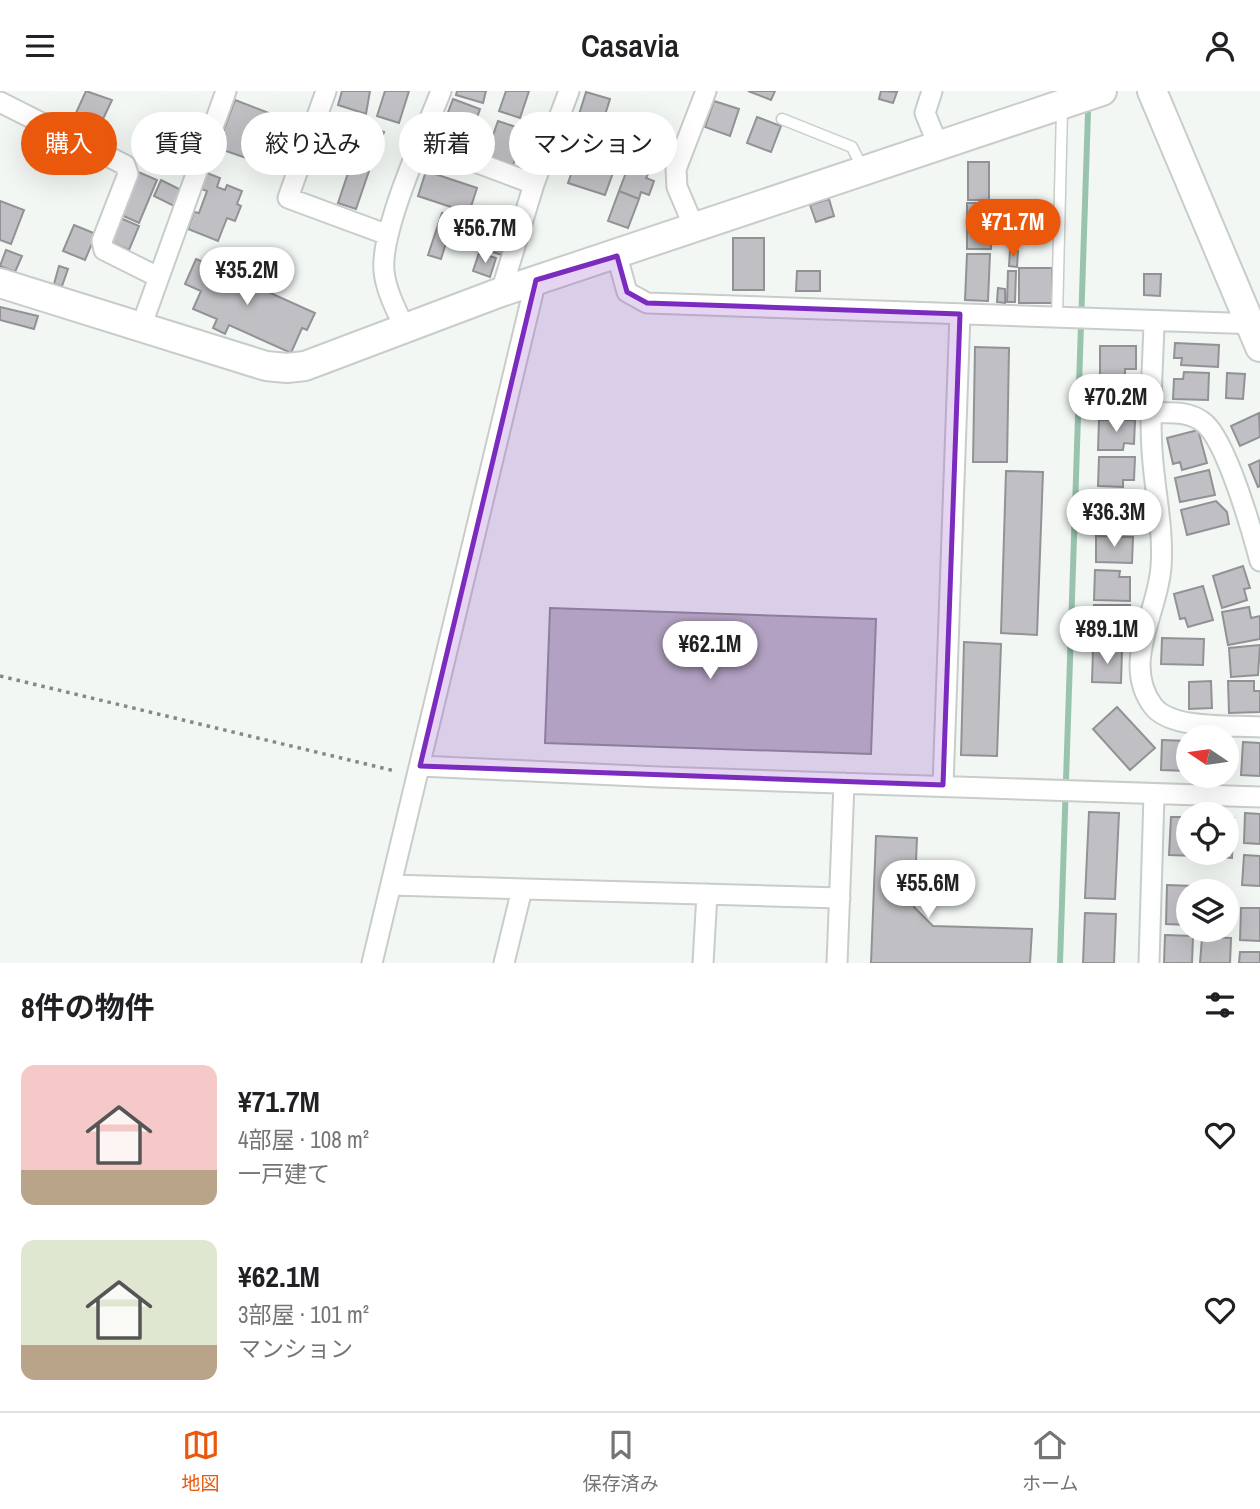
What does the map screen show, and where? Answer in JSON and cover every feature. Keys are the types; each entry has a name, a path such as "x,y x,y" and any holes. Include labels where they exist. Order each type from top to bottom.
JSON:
{"street":[{"path":"141,327 226,91"},
{"path":"326,91 288,198 388,235"},
{"path":"433,112 441,91"},
{"path":"501,292 534,184 569,91"},
{"path":"694,227 677,187 676,169 706,91"},
{"path":"932,91 925,113 937,145"},
{"path":"0,283 265,366 305,366 501,292 617,256 694,227 1102,91"},
{"path":"617,256 627,292 647,303 1092,319 1257,331 1152,91"},
{"path":"0,102 125,165 128,174 102,241 104,250 158,277"},
{"path":"495,169 534,184"},
{"path":"404,327 386,287 384,268 388,235 410,175"},
{"path":"372,963 536,280"},
{"path":"943,785 960,314"},
{"path":"1154,322 1151,413 1161,566 1142,642 1140,667 1144,688 1154,708 1183,723 1260,727"},
{"path":"1151,413 1184,413 1206,424 1237,482 1260,561"},
{"path":"420,766 1260,797"},
{"path":"837,963 844,783"},
{"path":"1149,963 1154,795"},
{"path":"391,885 840,898"},
{"path":"504,963 522,889"},
{"path":"704,963 707,894"}],"lane":[{"path":"1062,104 1062,319"},
{"path":"782,119 852,147 864,171"}],"path":[{"path":"0,676 395,771"}],"highlighted area":[{"path":"617,256 627,292 647,303 960,314 943,785 420,766 536,280"}],"building":[{"path":"86,91 112,100 106,112 76,112"},
{"path":"342,91 370,91 366,112 338,105"},
{"path":"385,91 409,91 402,112 399,112 399,123 385,119 385,112 378,112"},
{"path":"457,91 486,91 483,103 456,95"},
{"path":"506,91 529,91 522,112 509,112 509,114 499,111"},
{"path":"748,91 775,91 771,100"},
{"path":"881,91 897,92 893,103 879,99"},
{"path":"586,92 610,99 606,112 580,112"},
{"path":"453,99 480,109 479,112 448,112"},
{"path":"235,100 266,112 241,112 241,156 227,151 227,121"},
{"path":"714,101 739,109 730,136 705,127"},
{"path":"757,117 781,126 771,152 747,143"},
{"path":"498,121 509,125 509,164 495,158 495,130"},
{"path":"968,162 989,162 989,200 968,200"},
{"path":"134,175 145,175 157,180 139,223 119,214"},
{"path":"206,175 212,175 220,178 217,187 225,190 227,185 242,191 237,204 241,206 235,221 227,218 218,241 188,229 194,212 199,213 207,191 201,189"},
{"path":"347,175 368,175 356,209 338,203"},
{"path":"425,175 438,175 477,188 469,213 418,196"},
{"path":"571,175 612,175 605,195 568,183"},
{"path":"625,175 648,175 646,178 654,181 649,195 641,192 639,199 619,191"},
{"path":"161,180 181,190 174,206 154,196"},
{"path":"619,191 639,199 628,228 608,221"},
{"path":"829,199 834,216 816,222 810,205"},
{"path":"0,201 24,210 11,244 0,240"},
{"path":"967,203 991,203 991,249 967,249"},
{"path":"999,205 1010,205 1010,221 999,221"},
{"path":"442,213 454,217 441,259 428,255"},
{"path":"118,217 139,226 129,250 109,241"},
{"path":"74,225 96,234 85,260 63,251"},
{"path":"491,232 508,238 502,255 486,250"},
{"path":"733,238 764,238 764,290 733,290"},
{"path":"6,250 22,256 15,272 0,266"},
{"path":"1010,250 1018,251 1017,267 1009,266"},
{"path":"479,253 496,258 490,277 473,271"},
{"path":"967,254 990,254 988,301 965,300"},
{"path":"196,259 212,266 229,265 226,273 315,313 307,330 302,328 291,353 229,325 225,334 213,328 217,319 193,309 201,291 185,284"},
{"path":"59,266 68,269 62,286 54,284"},
{"path":"1019,268 1052,268 1052,303 1019,303"},
{"path":"797,271 820,271 820,291 796,291"},
{"path":"1008,271 1016,271 1015,302 1007,302"},
{"path":"1144,274 1161,274 1160,296 1144,295"},
{"path":"998,288 1005,289 1005,303 997,302"},
{"path":"0,307 38,316 34,329 0,320"},
{"path":"1175,343 1219,345 1218,367 1181,365 1182,358 1174,358"},
{"path":"1100,346 1136,346 1136,369 1125,369 1125,376 1100,376"},
{"path":"975,347 1009,348 1007,462 973,462"},
{"path":"1184,372 1209,373 1208,400 1173,399 1174,379 1183,379"},
{"path":"1227,373 1245,374 1243,399 1226,398"},
{"path":"1099,384 1126,384 1126,392 1136,392 1136,415 1099,414"},
{"path":"1259,413 1260,437 1240,446 1231,426"},
{"path":"1099,420 1135,420 1134,444 1124,443 1123,450 1098,450"},
{"path":"1198,430 1207,463 1182,470 1180,462 1173,464 1167,438"},
{"path":"1099,457 1135,457 1134,480 1123,480 1123,487 1098,486"},
{"path":"1260,460 1260,486 1258,487 1249,465"},
{"path":"1209,470 1215,495 1180,502 1175,478"},
{"path":"1006,471 1043,472 1037,635 1001,633"},
{"path":"1098,494 1133,494 1132,520 1097,519"},
{"path":"1216,501 1227,512 1229,524 1187,535 1181,510"},
{"path":"1096,536 1133,537 1132,563 1096,562"},
{"path":"1243,566 1250,588 1244,589 1247,600 1222,608 1213,576"},
{"path":"1095,570 1120,571 1119,577 1130,577 1130,601 1094,600"},
{"path":"1203,586 1213,620 1188,627 1185,618 1180,619 1174,594"},
{"path":"1094,605 1130,605 1129,629 1118,628 1118,635 1093,634"},
{"path":"1249,607 1251,618 1260,616 1260,639 1228,645 1222,612"},
{"path":"550,608 876,619 871,754 545,743"},
{"path":"1162,638 1204,639 1203,665 1161,664"},
{"path":"964,642 1001,644 997,756 961,755"},
{"path":"1260,645 1258,675 1231,677 1229,648"},
{"path":"1093,649 1122,650 1121,683 1092,682"},
{"path":"1211,681 1212,708 1189,709 1189,682"},
{"path":"1228,681 1254,681 1254,691 1260,691 1260,712 1229,713"},
{"path":"1117,707 1155,748 1130,770 1093,729"},
{"path":"1162,740 1176,741 1176,771 1161,770"},
{"path":"1243,742 1260,743 1260,776 1241,775"},
{"path":"1089,812 1119,813 1115,899 1085,898"},
{"path":"1245,813 1260,814 1260,844 1244,843"},
{"path":"1171,817 1176,817 1176,855 1169,855"},
{"path":"876,836 917,838 914,907 933,926 1032,929 1030,963 871,963"},
{"path":"1244,855 1260,856 1260,886 1242,885"},
{"path":"1167,885 1176,885 1176,924 1166,924"},
{"path":"1241,908 1260,908 1260,941 1240,940"},
{"path":"1085,913 1116,914 1114,963 1083,963"},
{"path":"1165,935 1176,935 1176,942 1193,942 1192,963 1164,963"},
{"path":"1202,942 1231,942 1230,963 1200,963"},
{"path":"1240,952 1260,952 1260,963 1239,963"}],"waterway":[{"path":"1060,963 1088,112"}]}
